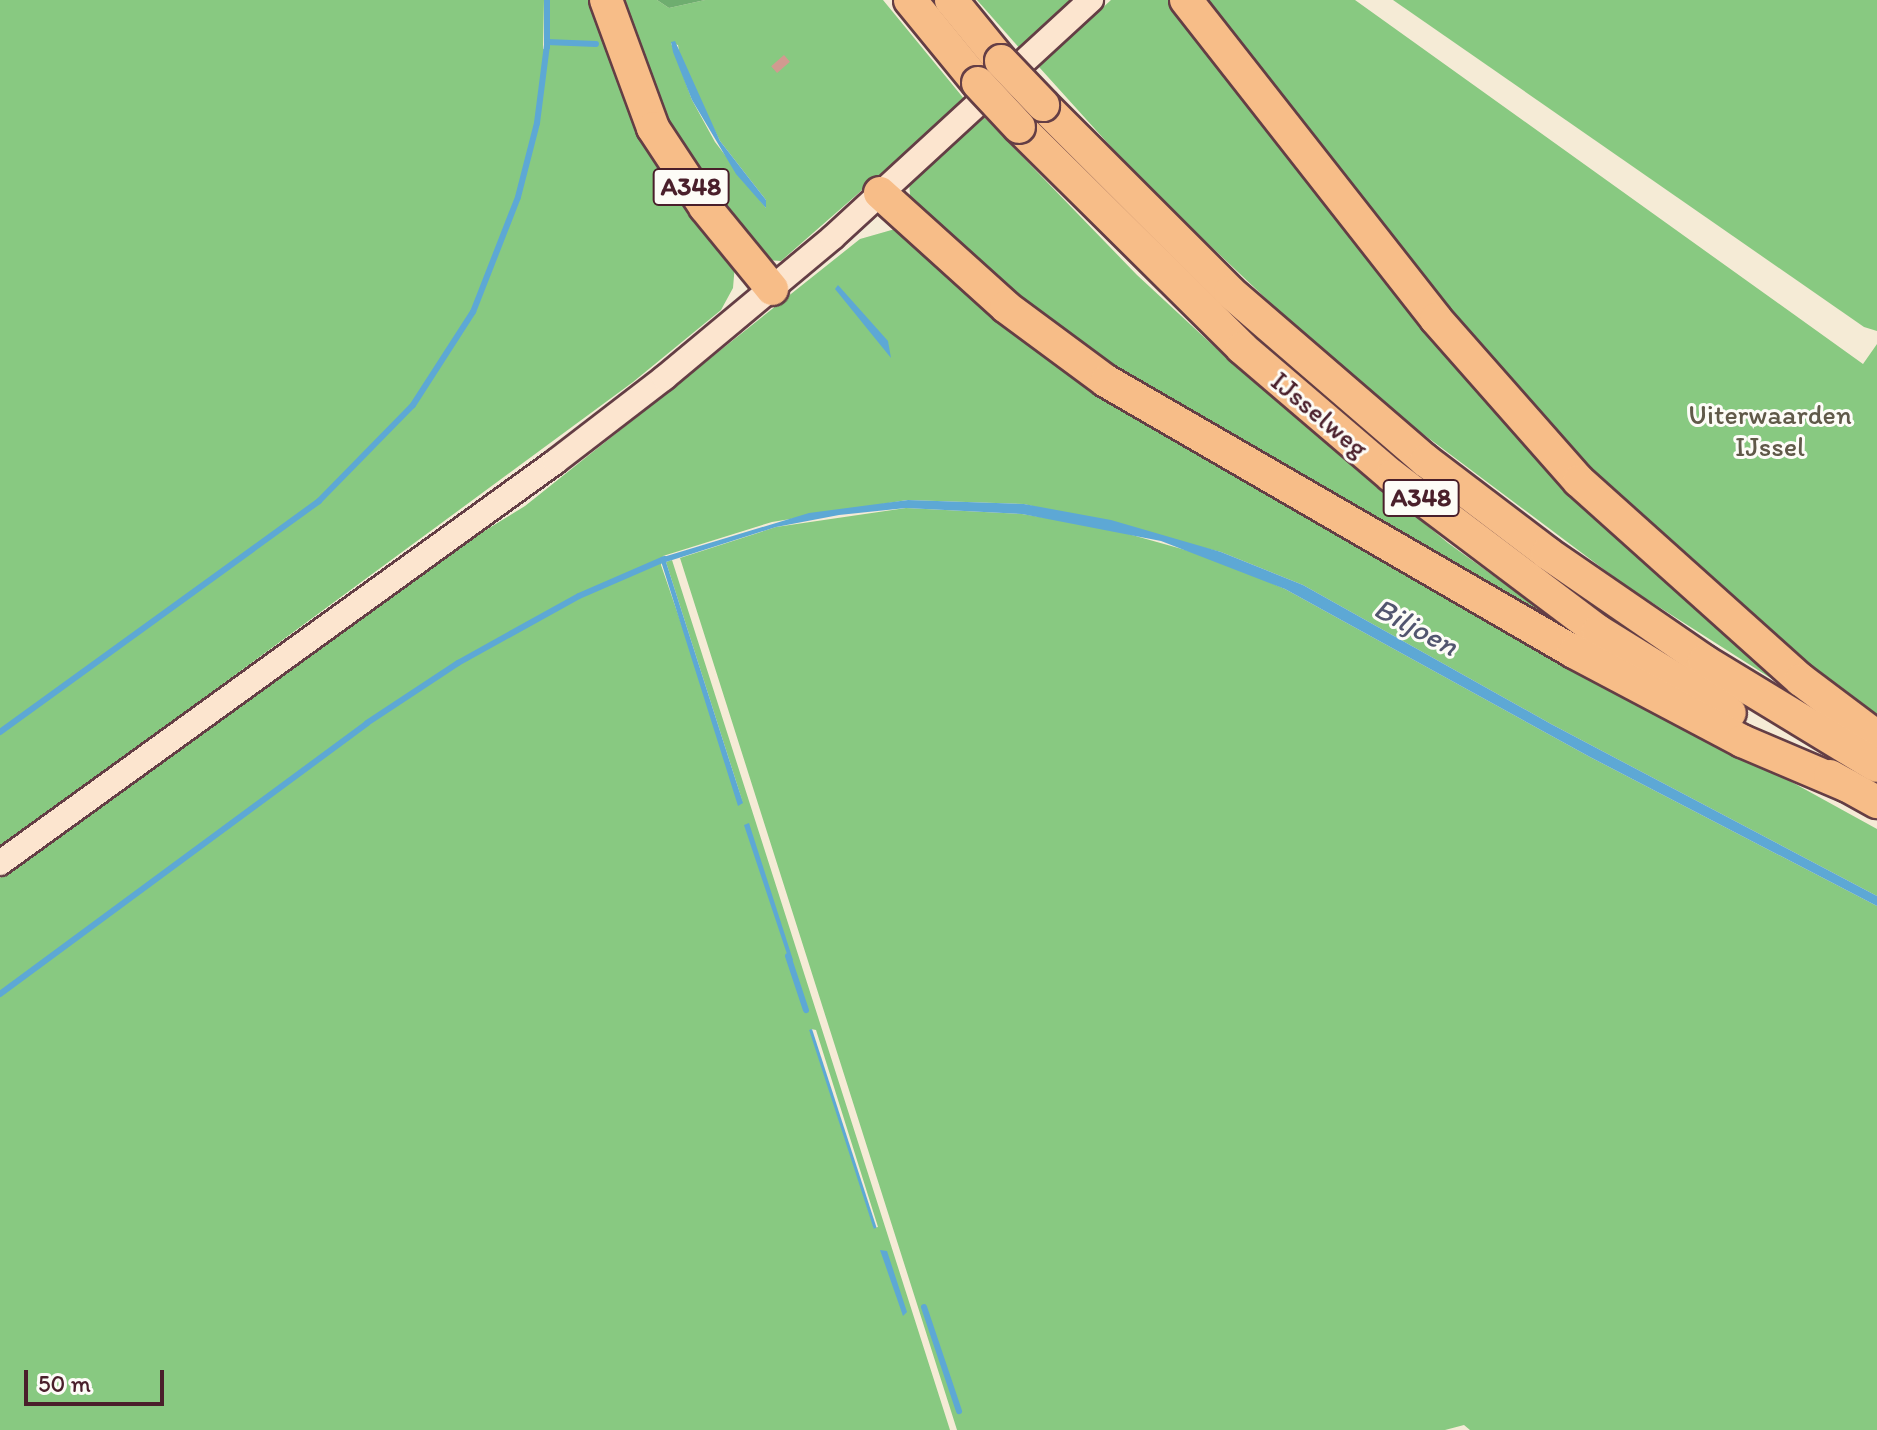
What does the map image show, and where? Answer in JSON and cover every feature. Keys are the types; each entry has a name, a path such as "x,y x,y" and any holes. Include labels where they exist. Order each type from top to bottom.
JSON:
{"highway":[{"name":"A348","path":"606,0 653,128 705,207 772,289"},
{"name":"IJsselweg","path":"910,0 990,72 1043,105 1230,292 1426,461 1547,553 1704,661 1877,766"},
{"name":"IJsselweg","path":"951,0 1019,127 1242,348 1392,476 1598,631 1877,802"},
{"path":"1186,0 1436,319 1579,481 1801,680 1877,737"},
{"name":"A348","path":"880,193 1006,307 1106,381 1574,652 1742,741 1848,786"}],"main road":[{"path":"0,863 555,462 772,289 1091,0"}],"green space":[{"path":"0,0 544,0 543,49 549,50 550,0 596,0 735,264 733,288 721,310 633,382 0,848"},
{"path":"616,0 657,0 669,8 705,0 883,0 965,100 781,261 767,260 677,152","holes":["671,43 678,45 681,63 720,141 766,200 766,208 715,142 692,100"]},
{"path":"657,0 705,0 669,8"},
{"path":"977,0 1073,0 1021,50"},
{"path":"1111,0 1178,0 1474,387 1587,507 1863,737 1626,586 1403,419 1279,311 1141,180 1039,67"},
{"name":"Uiterwaarden IJssel","path":"1203,0 1355,0 1863,364 1877,344 1877,722 1695,575 1508,388"},
{"path":"1393,0 1877,0 1877,331 1864,327"},
{"path":"982,115 1137,275 1233,364 1448,543 1577,636 1112,376 911,207 909,182"},
{"path":"895,229 1546,647 1877,829 1877,896 1551,724 1303,585 1221,552 1024,504 907,500 772,522 663,556 661,565 743,803 666,562 672,560 950,1430 0,1430 0,878 411,576 525,506 860,239","holes":["811,1029 816,1030 878,1227 874,1228"]},
{"path":"906,508 1022,514 1107,528 1214,558 1285,589 1590,757 1877,906 1877,1430 1470,1430 1464,1425 1445,1430 957,1430 680,558 776,527"}],"water":[{"path":"544,0 550,0 550,49 544,49"},
{"path":"675,41 720,141 766,200 766,208 736,174 692,100 673,52 671,42"},
{"path":"838,285 888,341 891,358 835,289"},
{"path":"908,500 1024,504 1111,520 1221,552 1303,585 1551,724 1877,896 1877,906 1590,757 1285,589 1161,541 1022,514 906,508 839,515 776,527 666,562 743,803 738,806 660,558 809,513"},
{"path":"749,823 793,960 790,963 744,825"},
{"path":"812,1029 877,1228 874,1229 809,1030"},
{"path":"880,1250 887,1251 907,1312 903,1316"}],"building":[{"path":"784,55 790,62 777,73 771,66"}],"waterway":[{"path":"547,42 596,44"},
{"path":"0,732 319,501 413,405 473,312 518,197 537,123 547,45"},
{"path":"0,994 367,723 458,663 579,596 664,559"},
{"path":"788,956 806,1010"},
{"path":"924,1307 959,1411"}],"water label":[{"name":"Biljoen","path":"1416,627"}]}
